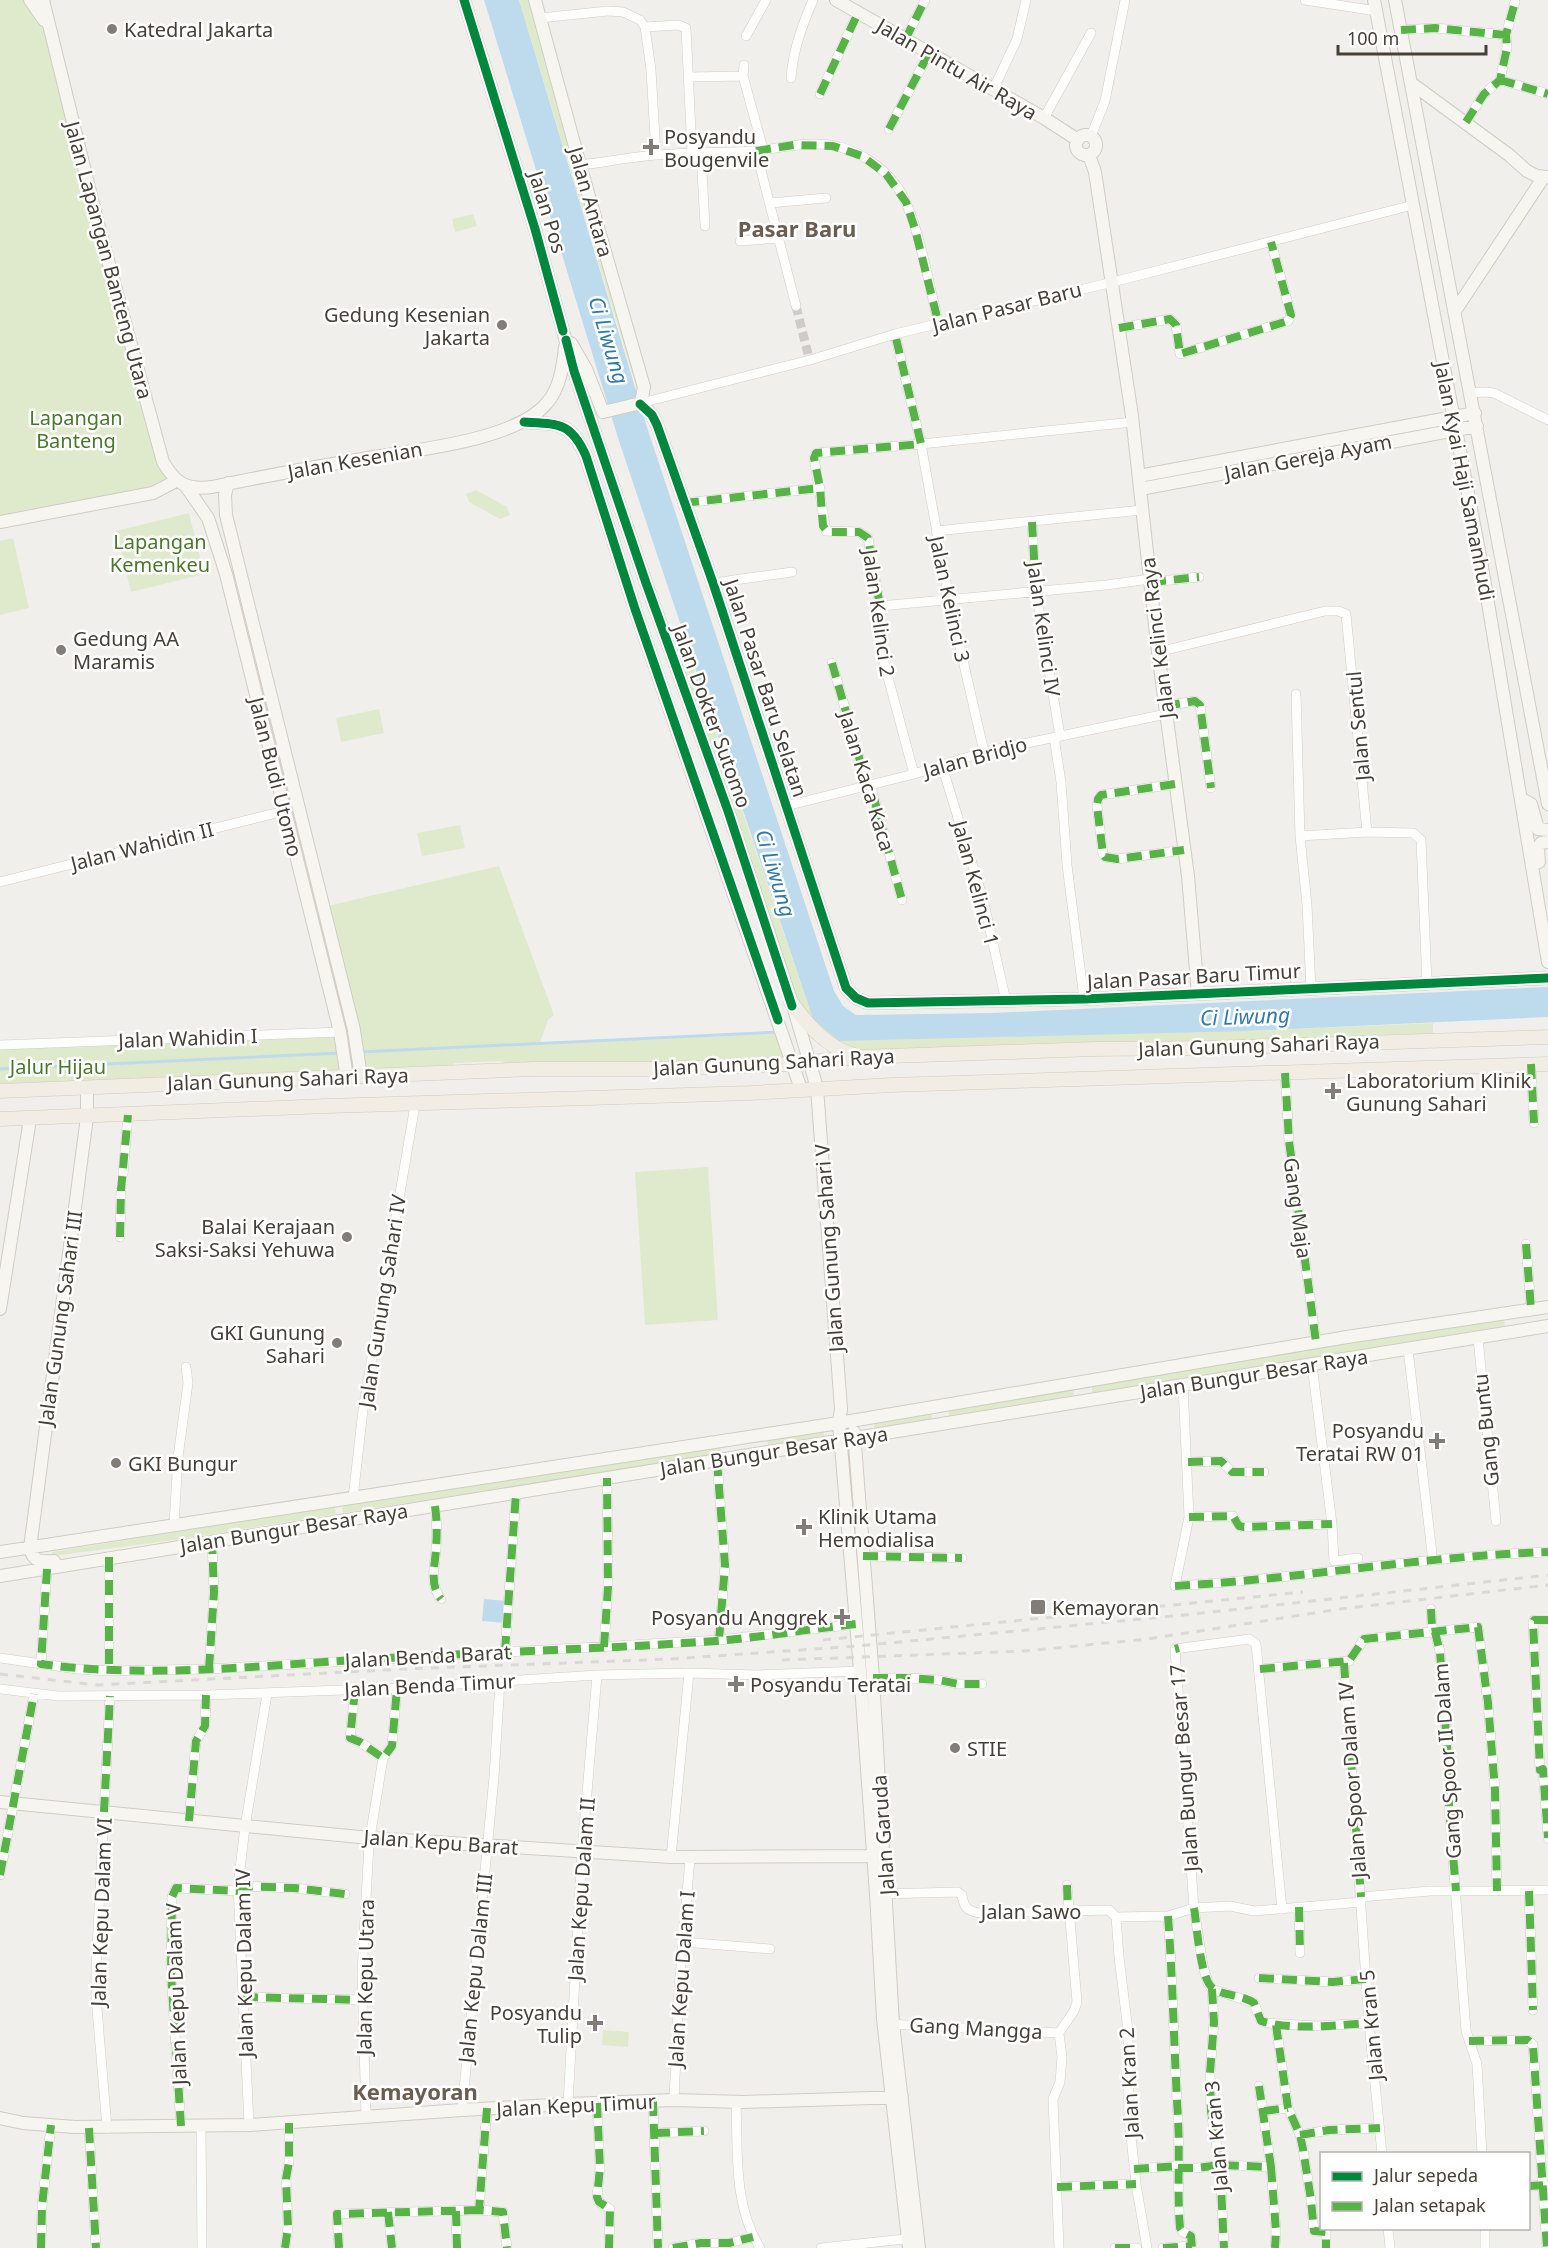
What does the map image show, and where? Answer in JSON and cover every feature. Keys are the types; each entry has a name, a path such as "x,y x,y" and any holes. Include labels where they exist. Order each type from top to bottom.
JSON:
{"main road":[{"path":"30,0 48,26"},
{"name":"Jalan Lapangan Banteng Utara","path":"43,0 96,216 163,462 180,483"},
{"name":"Jalan Pos","path":"465,0 535,229 574,371 596,435"},
{"name":"Jalan Antara","path":"536,0 580,165 644,387 641,404"},
{"name":"Jalan Pintu Air Raya","path":"836,0 1044,118 1078,140"},
{"name":"Jalan Kyai Haji Samanhudi","path":"1395,0 1548,804"},
{"name":"Jalan Kyai Haji Samanhudi","path":"1376,6 1485,587 1548,962"},
{"path":"1411,83 1509,154 1527,171 1546,178 1455,311"},
{"path":"1086,135 1091,136 1097,146 1094,152 1083,155 1076,146 1078,140 1086,135"},
{"name":"Jalan Kelinci Raya","path":"1089,155 1095,172 1133,422 1165,710 1188,876 1198,994"},
{"path":"524,422 547,403 557,387 563,366 565,335"},
{"name":"Jalan Pasar Baru","path":"565,335 586,369 605,412 641,404"},
{"name":"Jalan Pasar Baru Selatan","path":"641,404 652,415 657,425 713,583 846,988"},
{"name":"Jalan Gereja Ayam","path":"1139,483 1476,420"},
{"name":"Jalan Kesenian","path":"180,483 199,488 228,483 469,439 524,422"},
{"name":"Jalan Dokter Sutomo","path":"524,422 549,423 568,429 578,439 586,456 638,619 801,1089"},
{"name":"Jalan Dokter Sutomo","path":"596,435 771,942 817,1088"},
{"path":"0,522 153,493 180,483"},
{"name":"Jalan Budi Utomo","path":"180,483 208,518 213,528 341,1038 354,1072"},
{"name":"Jalan Budi Utomo","path":"228,483 225,495 231,537 356,1041 354,1072"},
{"path":"1485,587 1488,582 1497,577 1507,582"},
{"path":"1522,799 1531,804 1538,829 1548,830"},
{"path":"1535,877 1540,869 1538,848 1541,843 1548,842"},
{"path":"753,948 771,942"},
{"name":"Jalan Pasar Baru Timur","path":"846,988 856,998 868,1003 1084,999 1548,978"},
{"path":"792,1005 807,1024 825,1040 844,1053 860,1057"},
{"name":"Jalan Gunung Sahari Raya","path":"0,1091 354,1072 664,1069 792,1064 860,1057 1548,1037"},
{"path":"1531,1064 1548,1074"},
{"name":"Jalan Gunung Sahari Raya","path":"0,1119 665,1096 817,1088 1548,1064"},
{"path":"664,1069 665,1096"},
{"name":"Jalan Gunung Sahari III","path":"24,1549 87,1117 87,1088"},
{"name":"Jalan Gunung Sahari V","path":"817,1088 841,1409 839,1423"},
{"path":"0,1309 30,1119"},
{"name":"Jalan Bungur Besar Raya","path":"0,1552 852,1421 1316,1342 1548,1307"},
{"path":"1510,1312 1513,1332"},
{"name":"Jalan Bungur Besar Raya","path":"0,1576 1548,1326"},
{"path":"936,1406 940,1425"},
{"path":"841,1409 852,1421"},
{"name":"Jalan Garuda","path":"852,1421 873,1678 888,2024 913,2243"},
{"name":"Jalan Garuda","path":"839,1423 860,1671 879,1856"},
{"path":"742,1438 743,1456"},
{"path":"24,1549 39,1562 56,1561 71,1564"},
{"path":"24,1549 25,1559 34,1571"},
{"path":"19,1573 24,1549"},
{"name":"Jalan Kepu Barat","path":"6,1802 370,1838 582,1852 671,1857 879,1856"},
{"name":"Jalan Kepu Timur","path":"0,2118 89,2128 249,2126 366,2116 568,2104 897,2097"}],"street":[{"path":"747,36 766,0"},
{"path":"791,78 792,60 800,30 813,0"},
{"path":"905,40 925,0"},
{"path":"993,90 1017,39 1026,0"},
{"path":"1091,136 1105,101 1125,0"},
{"path":"1305,0 1376,6"},
{"path":"1466,123 1484,94 1500,80 1507,48 1506,35 1515,2"},
{"path":"540,18 608,10 633,15 640,20 645,27 651,70 656,155"},
{"path":"820,94 858,13"},
{"path":"645,27 685,26 688,77 705,226"},
{"path":"1401,30 1435,28 1506,35"},
{"path":"1044,118 1091,33"},
{"path":"890,129 929,53"},
{"path":"744,66 743,76 770,203 796,306"},
{"path":"688,77 743,76"},
{"path":"1500,80 1548,94"},
{"path":"580,165 656,155 794,146 833,146 862,156 886,174 906,202 939,324"},
{"path":"770,203 826,198"},
{"name":"Jalan Pasar Baru","path":"641,404 895,334 1113,282 1413,205"},
{"path":"740,241 779,238"},
{"path":"1119,328 1170,319 1176,325 1180,354 1288,321 1291,315 1272,242"},
{"name":"Jalan Kelinci 3","path":"895,334 920,441 949,599 984,752"},
{"path":"1470,393 1494,393 1548,420"},
{"path":"684,503 820,488 814,458 816,453 920,441 1133,422"},
{"name":"Jalan Kelinci 2","path":"820,488 823,526 826,531 859,532 868,538 880,606 882,655 914,774"},
{"path":"936,531 1142,510"},
{"name":"Jalan Kelinci IV","path":"1032,522 1036,592 1057,736 1067,865 1084,999"},
{"path":"713,583 792,572"},
{"path":"880,606 1199,577"},
{"name":"Jalan Sentul","path":"1158,652 1325,611 1338,611 1346,614 1367,832"},
{"name":"Jalan Kaca Kaca","path":"832,663 867,785 872,791 902,900"},
{"path":"1296,694 1299,836 1307,905 1311,989"},
{"name":"Jalan Bridjo","path":"786,806 914,774 984,752 1195,701 1200,705 1210,788"},
{"name":"Jalan Kelinci 1","path":"942,766 983,899 1006,1001"},
{"path":"1175,784 1101,795 1097,806 1103,854 1105,857 1117,859 1184,850"},
{"name":"Jalan Wahidin II","path":"0,882 284,811"},
{"path":"1299,836 1367,832 1413,833 1421,840 1427,984"},
{"name":"Jalan Wahidin I","path":"0,1045 341,1038"},
{"path":"1531,1064 1534,1123"},
{"name":"Gang Maja","path":"1285,1072 1289,1141 1316,1342"},
{"name":"Jalan Gunung Sahari IV","path":"353,1498 363,1410 415,1105"},
{"path":"123,1174 128,1115"},
{"path":"120,1237 121,1190"},
{"path":"1526,1244 1531,1309"},
{"name":"Gang Buntu","path":"1478,1338 1496,1521"},
{"path":"1408,1349 1432,1553"},
{"path":"1312,1365 1332,1524 1334,1561 1358,1558"},
{"path":"174,1525 178,1457 188,1383 186,1367"},
{"path":"1183,1386 1189,1517 1175,1586 1286,1578 1498,1553 1548,1552"},
{"path":"717,1461 725,1565 719,1640"},
{"path":"1188,1462 1221,1461 1232,1472 1264,1472"},
{"path":"604,1647 608,1587 607,1478"},
{"path":"505,1651 516,1493"},
{"path":"435,1506 434,1586 441,1599"},
{"path":"1189,1517 1233,1516 1239,1526 1244,1527 1332,1524"},
{"path":"209,1669 214,1592 212,1542"},
{"path":"863,1556 962,1558"},
{"path":"109,1557 109,1671"},
{"path":"41,1664 48,1569"},
{"name":"Gang Spoor II Dalam","path":"1431,1609 1432,1627 1440,1652 1466,2031 1476,2064 1482,2152"},
{"path":"1548,1620 1534,1620 1533,1622 1540,1770 1543,1769 1548,1838"},
{"name":"Jalan Benda Barat","path":"0,1658 109,1671 209,1669 719,1640 856,1624"},
{"path":"1260,1669 1344,1663 1351,1660 1364,1639 1479,1628 1495,1790 1497,1891"},
{"name":"Jalan Bungur Besar 17","path":"1212,1989 1203,1966 1194,1908 1175,1649 1249,1639 1256,1644 1282,1909"},
{"name":"Jalan Spoor Dalam IV","path":"1344,1663 1361,1899"},
{"name":"Jalan Benda Timur","path":"0,1689 58,1696 267,1694 597,1675 689,1673 757,1675 860,1671"},
{"path":"671,1857 689,1673"},
{"name":"Jalan Kepu Dalam II","path":"568,2104 582,1852 597,1675"},
{"path":"873,1678 982,1684"},
{"name":"Jalan Kepu Dalam III","path":"462,2110 488,1846 500,1682"},
{"name":"Jalan Kepu Utara","path":"366,2116 363,1942 370,1838 383,1758 392,1746 397,1688"},
{"path":"355,1690 350,1738 383,1758"},
{"path":"0,1875 6,1802 34,1694"},
{"name":"Jalan Kepu Dalam IV","path":"249,2126 238,1888 245,1827 267,1694"},
{"path":"189,1821 196,1741 205,1726 206,1695"},
{"name":"Jalan Kepu Dalam VI","path":"107,2128 96,1996 110,1696"},
{"name":"Jalan Kepu Dalam I","path":"674,2100 690,1857"},
{"name":"Gang Mangga","path":"888,2024 1059,2033 1074,2011 1077,2002 1067,1885"},
{"name":"Jalan Kepu Dalam V","path":"181,2126 171,1973 172,1897 176,1888 238,1888"},
{"path":"238,1888 294,1888 345,1894"},
{"name":"Jalan Sawo","path":"881,1894 958,1892 962,1895 964,1906 969,1911 980,1913 1109,1910 1116,1917 1168,1916 1194,1908 1235,1905 1247,1911 1282,1909 1430,1891 1548,1890"},
{"path":"1529,1891 1533,2010"},
{"name":"Jalan Kran 5","path":"1361,1899 1369,2023 1382,2152"},
{"path":"1299,1907 1300,1953"},
{"path":"1163,2248 1192,2247 1191,2236 1180,2228 1172,1967 1168,1916"},
{"name":"Jalan Kran 2","path":"1116,1917 1128,2031 1129,2118 1136,2184 1147,2248"},
{"path":"683,1942 770,1949"},
{"path":"1259,1978 1333,1982 1366,1979"},
{"path":"1212,1989 1254,2003 1258,2008 1261,2021 1276,2025 1317,2026 1369,2023"},
{"name":"Jalan Kran 3","path":"1212,1989 1214,2022 1210,2073 1211,2111 1220,2165 1224,2248"},
{"path":"243,1997 363,2000"},
{"path":"1276,2025 1288,2108 1300,2135 1314,2232 1326,2232 1326,2248"},
{"path":"1059,2033 1062,2057 1060,2082 1053,2099 1059,2248"},
{"path":"1469,2041 1528,2040 1533,2044 1545,2185 1547,2248"},
{"path":"1258,2086 1264,2111 1271,2167 1275,2248"},
{"path":"653,2101 658,2248"},
{"path":"736,2102 738,2171 742,2210 753,2238 760,2248"},
{"path":"597,2103 600,2168 597,2197 599,2202 610,2209 609,2248"},
{"path":"1264,2111 1288,2108"},
{"path":"479,2210 487,2109"},
{"path":"285,2248 288,2227 286,2179 289,2162 289,2123"},
{"path":"41,2248 42,2206 51,2125"},
{"path":"201,2126 202,2248"},
{"path":"89,2128 96,2248"},
{"path":"1300,2135 1329,2130 1380,2128"},
{"path":"655,2133 704,2130"},
{"path":"1134,2169 1220,2165 1271,2167"},
{"path":"1057,2187 1136,2184"},
{"path":"1530,2186 1545,2185"},
{"path":"339,2248 337,2214 479,2210 503,2212 508,2248"},
{"path":"456,2211 457,2248"},
{"path":"388,2212 392,2248"},
{"path":"1388,2230 1390,2248"},
{"path":"1485,2230 1485,2248"},
{"path":"673,2248 706,2246 753,2238"},
{"path":"821,2248 913,2243"},
{"path":"1115,2248 1137,2248"}],"green space":[{"name":"Lapangan Banteng","path":"0,0 29,0 40,14 170,475 163,488 0,522"},
{"path":"519,0 535,0 644,387 641,403"},
{"path":"473,214 477,226 455,232 452,219"},
{"path":"476,490 507,507 510,515 500,519 469,502 466,494"},
{"name":"Lapangan Kemenkeu","path":"189,513 204,574 131,592 116,531"},
{"path":"13,538 29,608 0,615 0,541"},
{"path":"683,636 813,1019 1247,1031 1433,1023 1433,1040 860,1057 835,1047 791,1002 667,642"},
{"path":"379,709 384,733 341,742 336,718"},
{"path":"460,825 465,848 422,856 417,833"},
{"path":"499,866 554,1015 548,1020 540,1043 781,1032 791,1064 504,1071 503,1061 454,1063 454,1072 361,1077 323,907"},
{"name":"Jalur Hijau","path":"340,1032 347,1078 0,1091 0,1045"},
{"path":"708,1167 718,1320 645,1325 635,1172"},
{"path":"1504,1318 1505,1326 1092,1393 1092,1386"},
{"path":"1073,1389 1074,1395 949,1416 948,1409"},
{"path":"931,1412 932,1419 875,1429 874,1422"},
{"path":"824,1430 824,1436 768,1445 767,1439"},
{"path":"720,1446 721,1454 343,1513 342,1505"},
{"path":"335,1506 336,1514 175,1540 53,1556 52,1552"},
{"path":"603,2030 629,2032 628,2047 602,2045"}],"water":[{"name":"Ci Liwung","path":"484,0 519,0 646,424 834,991 843,1006 856,1015 992,1013 1548,987 1548,1017 1247,1031 839,1041 813,1019 619,441"},
{"path":"484,1599 506,1601 504,1623 482,1621"}],"waterway":[{"path":"360,1052 779,1032"},
{"path":"0,1069 341,1053"}],"tunnel":[{"path":"796,306 808,354"}],"railway":[{"path":"0,1674 97,1685 404,1669 671,1659 858,1646 1194,1614 1548,1575"},
{"path":"782,1660 1025,1651 1148,1639 1340,1609 1548,1585"},
{"path":"823,1640 1303,1592"}],"marked path":[{"path":"905,40 925,0"},
{"path":"1466,122 1484,94 1500,80 1507,48 1506,35 1515,2"},
{"path":"820,94 858,13"},
{"path":"1401,30 1435,28 1506,35"},
{"path":"889,129 929,53"},
{"path":"1500,80 1548,94"},
{"path":"756,151 794,145 833,146 862,156 886,174 906,202 939,325"},
{"path":"1119,328 1170,319 1176,325 1180,354 1288,321 1291,315 1271,242"},
{"path":"880,606 868,538 859,532 828,532 823,526 820,488 814,458 816,453 921,444 895,334"},
{"path":"684,503 820,488"},
{"path":"1032,522 1036,592"},
{"path":"1151,582 1199,577"},
{"path":"832,663 867,785 872,791 902,900"},
{"path":"1165,706 1195,701 1200,705 1211,788"},
{"path":"1175,784 1101,795 1097,806 1103,854 1105,857 1117,859 1184,850"},
{"path":"1531,1064 1534,1123"},
{"path":"1285,1073 1289,1141 1316,1342"},
{"path":"120,1237 121,1190 128,1115"},
{"path":"1526,1244 1531,1309"},
{"path":"717,1461 725,1565 719,1640"},
{"path":"1188,1462 1221,1461 1232,1472 1264,1472"},
{"path":"604,1647 608,1587 607,1478"},
{"path":"505,1651 516,1493"},
{"path":"435,1506 437,1533 434,1581 441,1599"},
{"path":"1189,1517 1233,1516 1239,1526 1244,1527 1332,1524"},
{"path":"209,1669 214,1592 212,1541"},
{"path":"1175,1586 1455,1558 1548,1552"},
{"path":"863,1556 962,1558"},
{"path":"109,1557 109,1671"},
{"path":"47,1569 41,1664 81,1668 164,1671 673,1644 856,1624"},
{"path":"1431,1609 1432,1627 1440,1652 1456,1891"},
{"path":"1548,1620 1534,1620 1533,1622 1540,1770 1543,1769 1548,1838"},
{"path":"1260,1669 1349,1661 1364,1639 1478,1627 1488,1703 1495,1790 1497,1891"},
{"path":"1175,1649 1179,1648"},
{"path":"1344,1663 1361,1897"},
{"path":"873,1678 909,1678 958,1684 982,1684"},
{"path":"355,1690 350,1738 383,1758 392,1746 397,1688"},
{"path":"0,1875 34,1694"},
{"path":"189,1821 196,1741 205,1726 206,1695"},
{"path":"104,1812 110,1696"},
{"path":"1067,1885 1068,1910"},
{"path":"238,1886 294,1888 345,1894"},
{"path":"181,2126 171,1973 172,1897 176,1888 238,1891"},
{"path":"1529,1891 1533,2010"},
{"path":"1299,1907 1300,1953"},
{"path":"1194,1908 1202,1965 1209,1984 1214,1989 1254,2003 1261,2021 1300,2027 1369,2023"},
{"path":"1168,1916 1179,2132 1180,2228 1191,2236 1192,2248"},
{"path":"1259,1978 1333,1982 1366,1979"},
{"path":"1212,1989 1214,2022 1210,2073 1211,2111 1220,2165 1224,2248"},
{"path":"243,1997 363,2000"},
{"path":"1276,2025 1288,2108 1300,2135 1303,2149 1314,2231 1326,2232 1326,2248"},
{"path":"1469,2041 1528,2040 1533,2045 1547,2248"},
{"path":"1178,2168 1220,2165 1271,2167 1259,2086"},
{"path":"653,2101 658,2248"},
{"path":"597,2103 600,2168 597,2197 599,2202 610,2209 609,2248"},
{"path":"487,2108 479,2210 503,2212 507,2248"},
{"path":"1264,2111 1288,2108"},
{"path":"285,2248 288,2227 286,2179 289,2162 289,2123"},
{"path":"41,2248 42,2206 51,2125"},
{"path":"89,2128 96,2248"},
{"path":"1300,2135 1329,2130 1380,2128"},
{"path":"655,2133 704,2131"},
{"path":"1134,2169 1178,2166"},
{"path":"1271,2167 1276,2231 1275,2248"},
{"path":"1057,2187 1136,2184"},
{"path":"1530,2186 1548,2185"},
{"path":"339,2248 337,2214 479,2210"},
{"path":"456,2211 457,2248"},
{"path":"388,2212 392,2248"},
{"path":"673,2248 701,2243 729,2243 753,2237"},
{"path":"1163,2248 1192,2246"},
{"path":"1115,2248 1137,2248"}],"cycle path":[{"path":"464,0 535,229 563,331"},
{"path":"566,340 574,371 646,583 728,811 792,1006"},
{"path":"640,404 652,415 657,425 713,583 846,988 856,998 868,1003 1084,999 1548,978"},
{"path":"524,422 546,423 562,427 575,437 586,456 635,609 778,1020"}],"place":[{"name":"Katedral Jakarta","path":"112,29"},
{"name":"Posyandu Bougenvile","path":"651,147"},
{"name":"Gedung Kesenian Jakarta","path":"502,325"},
{"name":"Gedung AA Maramis","path":"61,650"},
{"name":"Laboratorium Klinik Gunung Sahari","path":"1333,1091"},
{"name":"Balai Kerajaan Saksi-Saksi Yehuwa","path":"347,1237"},
{"name":"GKI Gunung Sahari","path":"337,1343"},
{"name":"Posyandu Teratai RW 01","path":"1437,1441"},
{"name":"GKI Bungur","path":"116,1463"},
{"name":"Klinik Utama Hemodialisa","path":"804,1527"},
{"name":"Kemayoran","path":"1038,1607"},
{"name":"Posyandu Anggrek","path":"842,1617"},
{"name":"Posyandu Teratai","path":"736,1684"},
{"name":"STIE","path":"955,1748"},
{"name":"Posyandu Tulip","path":"595,2023"}],"district":[{"name":"Pasar Baru","path":"797,228"},
{"name":"Kemayoran","path":"415,2091"}]}
